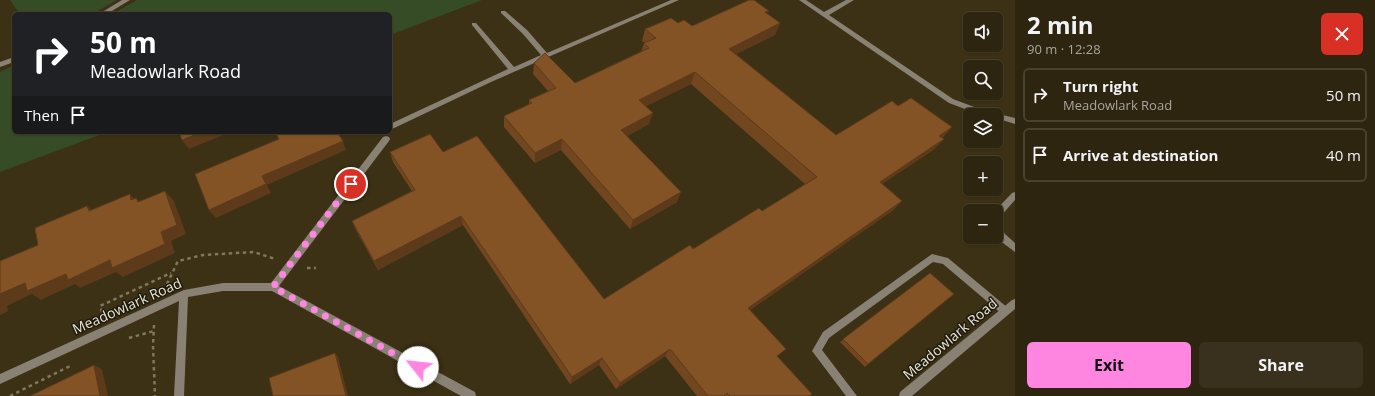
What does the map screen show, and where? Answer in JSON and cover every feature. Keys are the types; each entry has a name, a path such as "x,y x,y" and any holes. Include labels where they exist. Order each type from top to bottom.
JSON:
{"street":[{"path":"106,12 127,0"},
{"path":"392,126 513,70 676,0"},
{"path":"802,0 951,101 970,108"},
{"path":"824,14 851,0"},
{"path":"502,12 529,36 546,56"},
{"path":"474,24 513,70"},
{"path":"0,65 12,59"},
{"path":"1003,117 1015,121"},
{"path":"273,287 386,139"},
{"path":"1003,208 1015,196"},
{"path":"1003,238 1015,248"},
{"path":"852,396 817,351 826,334 932,258 946,261 1005,311"},
{"name":"Meadowlark Road","path":"0,379 184,294 223,287 273,287 471,396"},
{"path":"179,396 184,294"},
{"name":"Meadowlark Road","path":"904,396 1015,303"}],"path":[{"path":"102,312 100,306 172,272 177,267 178,261 203,255 254,252 276,260"},
{"path":"167,285 172,272"},
{"path":"154,324 153,346 155,396"}],"green space":[{"path":"10,0 117,0 96,12 19,12"},
{"path":"137,0 482,0 392,34 392,12 116,12"},
{"path":"12,66 12,134 102,134 0,172 0,72"}],"building":[{"path":"749,0 754,0 769,11 765,12 780,23 729,49 836,135 892,101 898,106 911,98 952,127 939,136 944,139 880,182 902,201 748,308 786,349 777,356 812,394 809,396 730,396 727,393 724,396 708,396 670,349 620,383 602,358 572,377 461,216 374,261 352,221 415,190 390,152 430,134 443,152 477,136 604,299 690,245 693,249 759,208 762,211 817,177 695,72 639,100 653,113 621,130 681,192 633,220 562,139 535,153 504,116 532,103 529,100 556,88 534,63 545,53 575,83 649,48 644,43 656,38 645,29 671,18 678,23 684,20 692,26"},
{"path":"180,134 197,134 182,140"},
{"path":"276,134 338,134 343,141 262,176 266,184 209,210 195,174 279,139"},
{"path":"165,191 177,225 161,232 165,244 112,268 110,260 68,280 66,274 27,291 25,283 0,294 0,261 38,245 35,228 87,206 89,211 130,194 131,200 136,198 138,202"},
{"path":"930,273 954,294 868,364 843,339"},
{"path":"335,353 346,396 273,396 269,378"},
{"path":"94,365 100,396 30,396"}],"route":[{"path":"351,184 273,287 418,367"}]}
